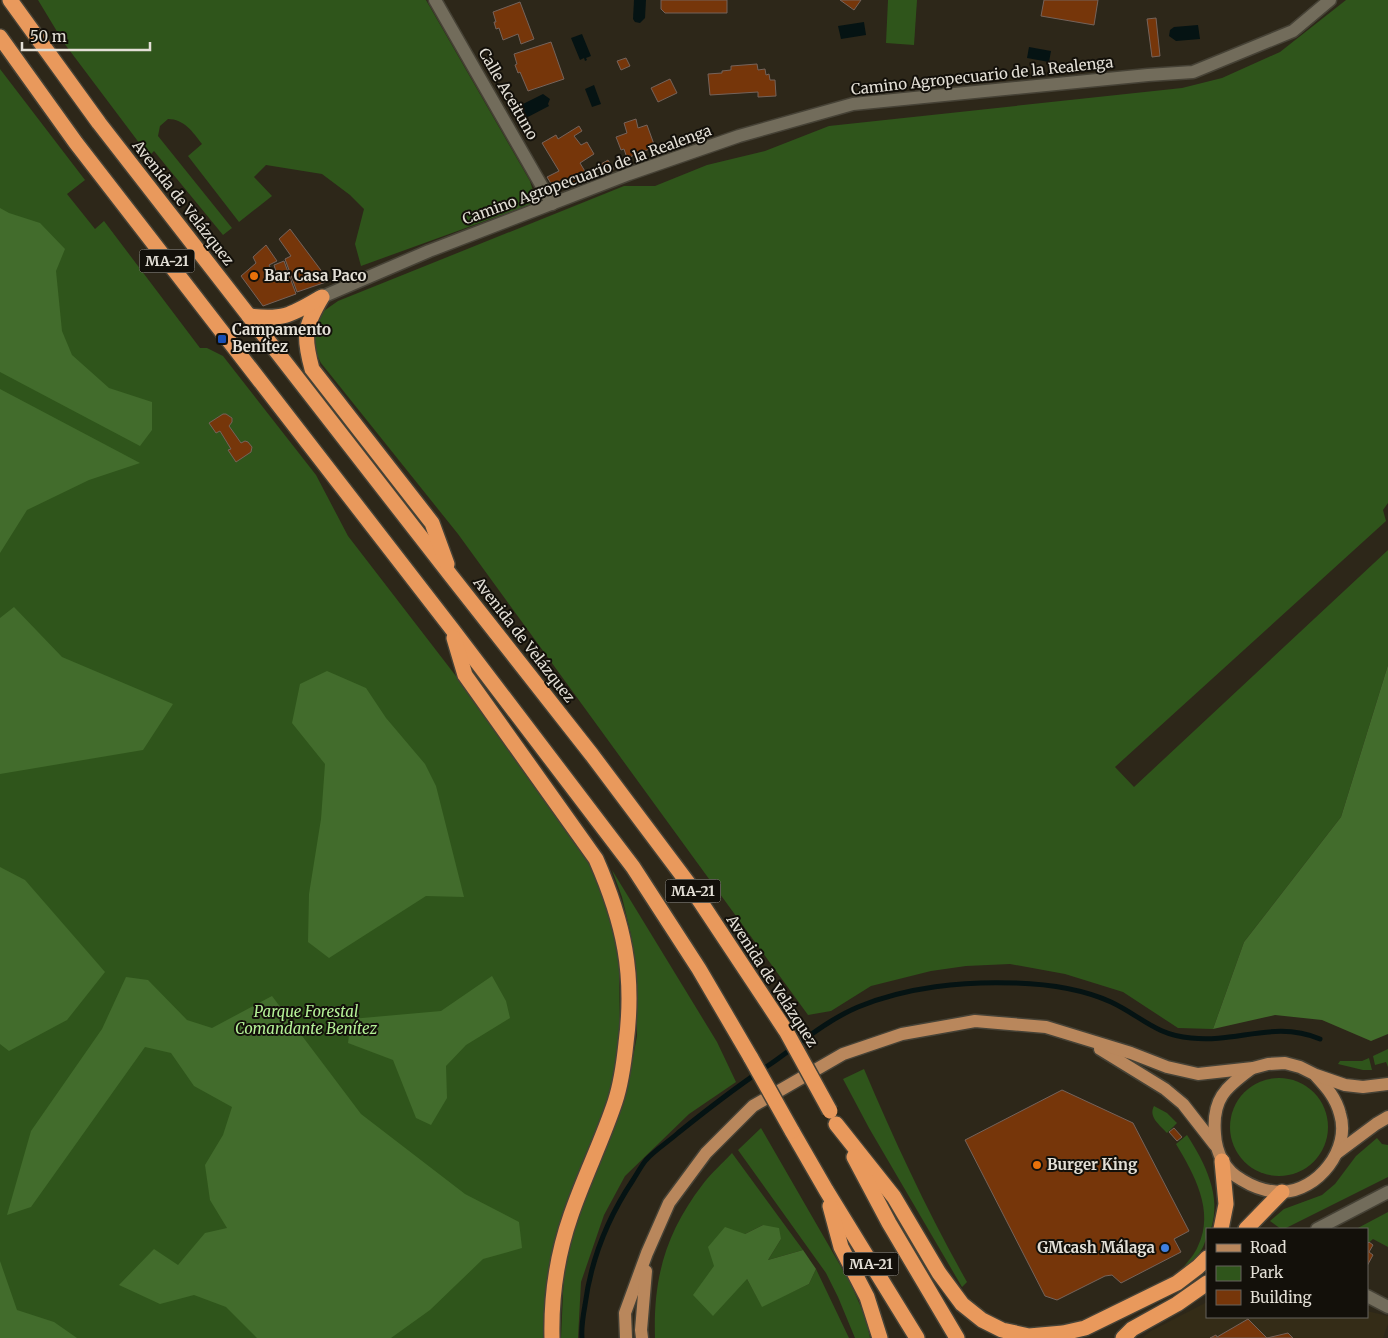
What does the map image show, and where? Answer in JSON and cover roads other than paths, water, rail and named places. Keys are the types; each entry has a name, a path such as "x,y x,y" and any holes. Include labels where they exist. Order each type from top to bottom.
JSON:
{"highway":[{"name":"Avenida de Velázquez","path":"10,0 99,123 452,578 592,755 688,883 786,1032 889,1223 957,1338"},
{"name":"MA-21","path":"0,37 76,143 452,629 633,867 698,969 826,1190 917,1338"},
{"path":"249,316 269,319 291,315 322,297"},
{"path":"322,297 312,313 307,326 306,346 312,369 432,523 452,578"},
{"path":"452,629 465,675 596,860 610,892 621,927 629,968 630,1013 625,1057 615,1101 570,1216 562,1245 555,1281 552,1338"},
{"path":"833,1118 894,1197 939,1273 962,1304 982,1320 1002,1330 1029,1336 1063,1334 1085,1328 1177,1283 1206,1259"},
{"path":"1221,1228 1226,1204 1222,1161"},
{"path":"826,1190 841,1247 867,1297 880,1338"},
{"path":"1247,1228 1282,1192"},
{"path":"1123,1338 1132,1329 1177,1304 1206,1284"}],"main road":[{"path":"626,1338 625,1313 647,1253 669,1203 706,1152 754,1106 843,1054 902,1034 975,1021 1046,1026 1131,1053 1167,1067 1198,1074 1285,1063 1345,1085 1363,1087 1388,1084"},
{"path":"1086,1040 1165,1089 1183,1104 1215,1145 1222,1161 1235,1176 1256,1188 1282,1192 1307,1184 1320,1175 1337,1153 1341,1137 1341,1116 1332,1094 1316,1075"},
{"path":"1215,1145 1214,1118 1222,1095 1230,1084 1253,1068"},
{"path":"1337,1153 1388,1117"},
{"path":"642,1338 647,1253"}],"street":[{"name":"Calle Aceituno","path":"435,0 552,204"},
{"name":"Camino Agropecuario de la Realenga","path":"322,297 429,251 629,174 740,136 853,104 1193,72 1293,31 1330,0"},
{"path":"1319,1228 1388,1192"},
{"path":"1177,1304 1206,1290"},
{"path":"1368,1296 1388,1306"}],"waterway":[{"path":"582,1338 582,1321 591,1272 596,1256 615,1210 646,1160 657,1149 736,1088 824,1025 858,1007 876,1000 915,990 956,984 1027,984 1052,986 1088,993 1122,1007 1158,1029 1178,1036 1208,1039 1287,1032 1320,1039"}],"place":[{"name":"Bar Casa Paco","path":"254,276"},
{"name":"Campamento Benítez","path":"222,339"},
{"name":"Burger King","path":"1037,1165"},
{"name":"GMcash Málaga","path":"1165,1248"}],"park label":[{"name":"Parque Forestal Comandante Benítez","path":"306,1020"}]}
